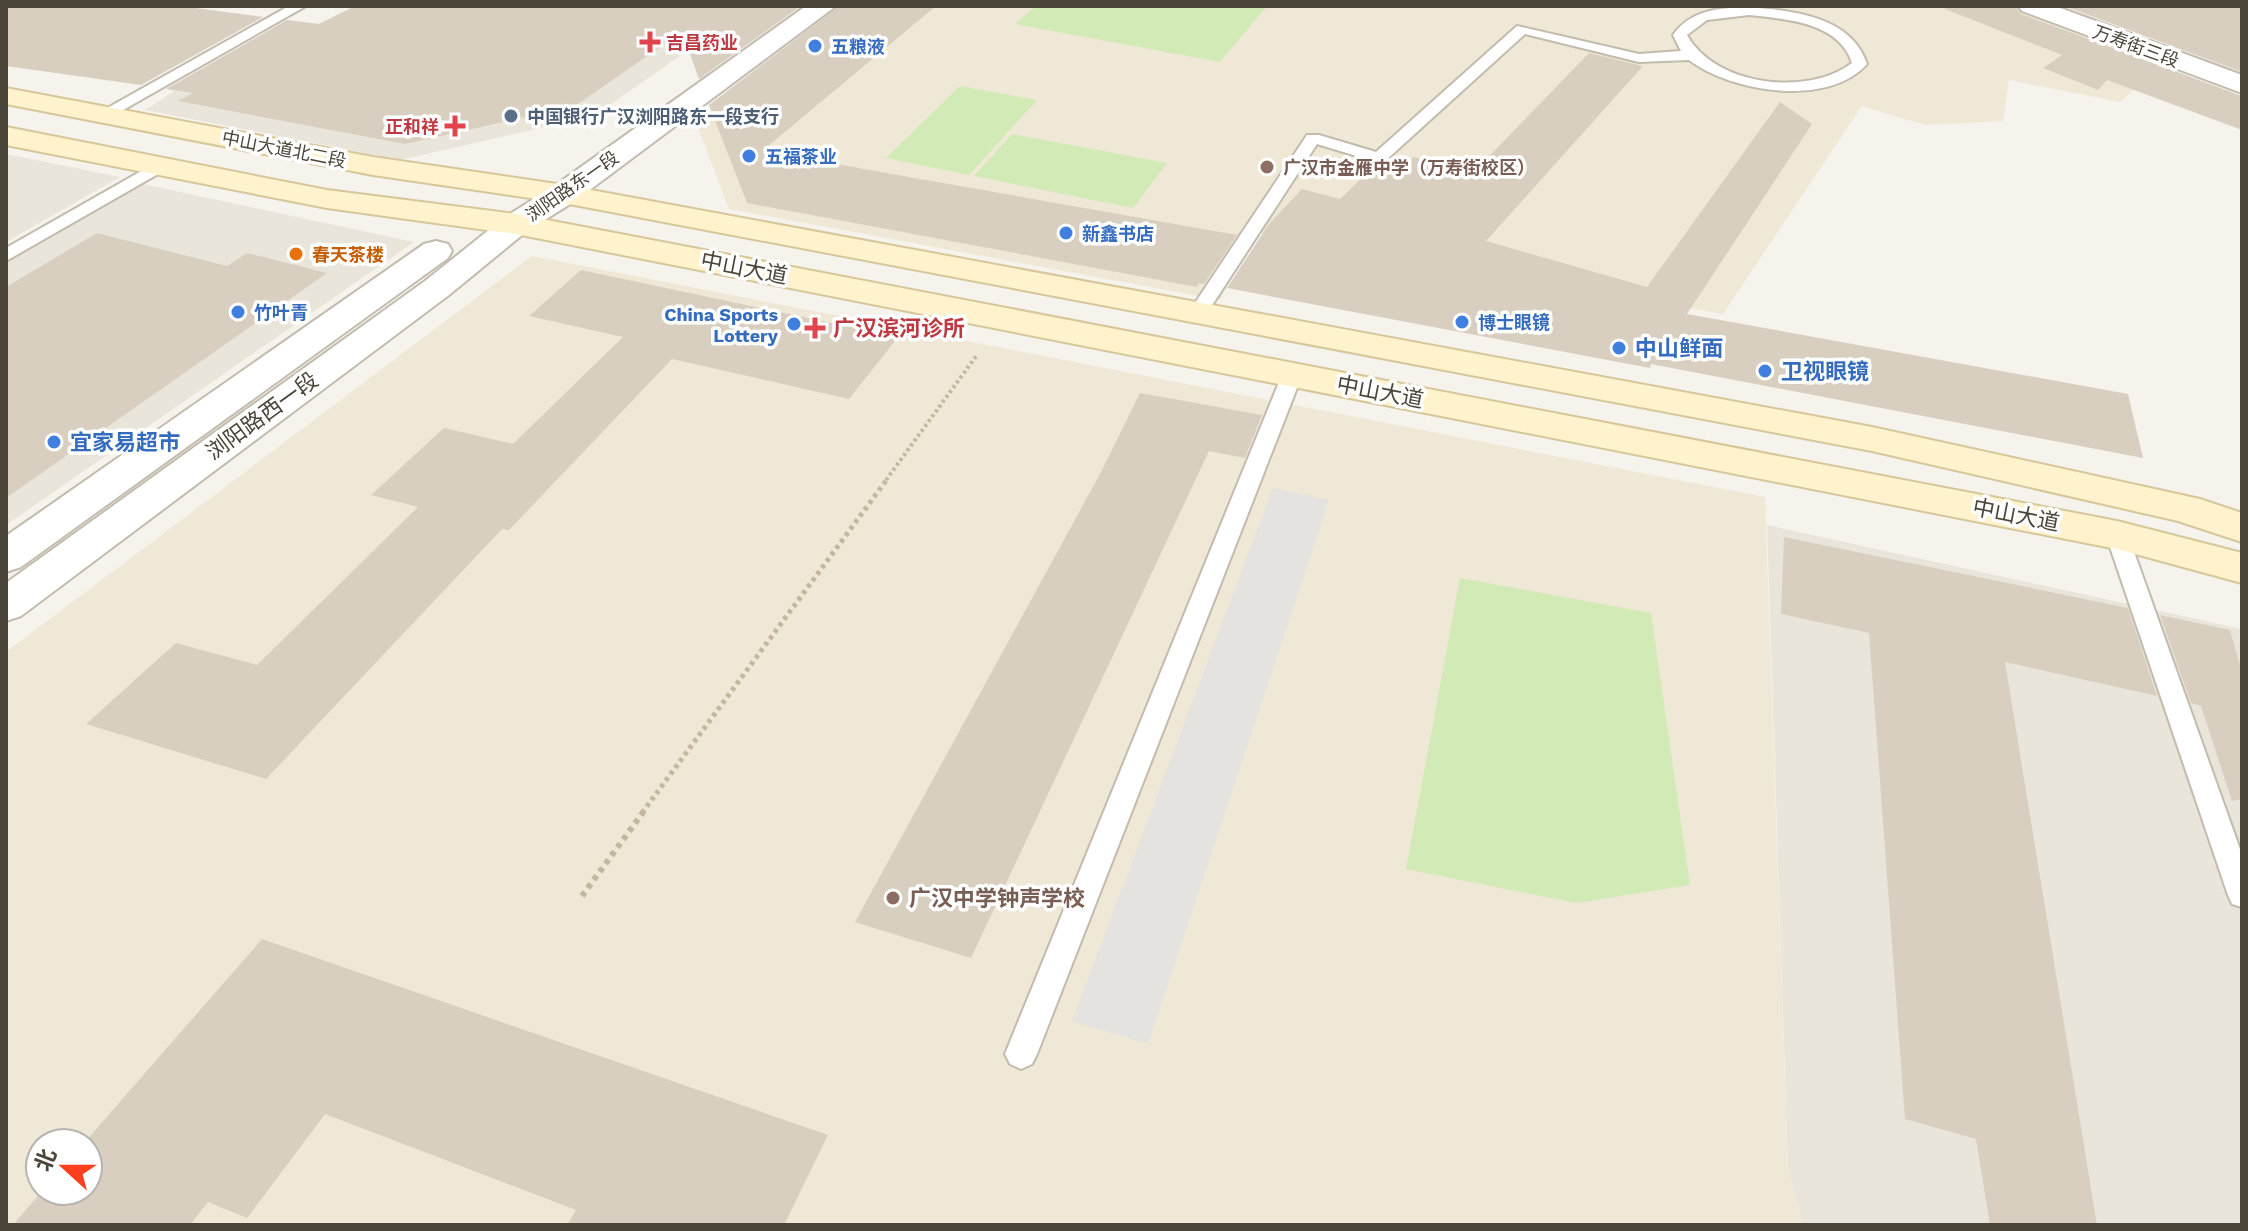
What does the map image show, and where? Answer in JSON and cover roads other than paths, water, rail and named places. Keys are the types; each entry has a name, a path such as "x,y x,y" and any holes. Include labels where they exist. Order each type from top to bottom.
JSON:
{"main road":[{"name":"中山大道北二段","path":"6,96 373,166 564,194"},
{"name":"中山大道北二段","path":"6,136 327,199 498,222"},
{"name":"中山大道","path":"564,194 1872,439 2186,509 2242,528"},
{"name":"中山大道","path":"498,222 2117,535 2242,568"}],"street":[{"name":"浏阳路东一段","path":"498,222 564,194 823,6"},
{"name":"万寿街三段","path":"2031,6 2242,85"},
{"path":"6,557 498,222"},
{"name":"浏阳路西一段","path":"6,605 437,288 498,222"}],"lane":[{"path":"103,115 299,6"},
{"path":"1749,11 1797,12 1848,40 1859,52 1860,64 1852,75 1809,86 1778,86 1718,72 1683,47 1680,35 1687,24 1702,16 1749,11"},
{"path":"1198,312 1313,138 1379,158 1522,29 1639,58 1692,55"},
{"path":"6,256 159,166"},
{"path":"1021,1054 1292,375"},
{"path":"2117,535 2242,895"}],"place":[{"name":"吉昌药业","path":"650,42"},
{"name":"五粮液","path":"815,46"},
{"name":"中国银行广汉浏阳路东一段支行","path":"511,116"},
{"name":"正和祥","path":"455,126"},
{"name":"五福茶业","path":"749,156"},
{"name":"广汉市金雁中学（万寿街校区）","path":"1267,167"},
{"name":"新鑫书店","path":"1066,233"},
{"name":"春天茶楼","path":"296,254"},
{"name":"竹叶青","path":"238,312"},
{"name":"博士眼镜","path":"1462,322"},
{"name":"China Sports Lottery","path":"794,324"},
{"name":"广汉滨河诊所","path":"815,328"},
{"name":"中山鲜面","path":"1619,348"},
{"name":"卫视眼镜","path":"1765,371"},
{"name":"宜家易超市","path":"54,442"},
{"name":"广汉中学钟声学校","path":"893,898"}]}
